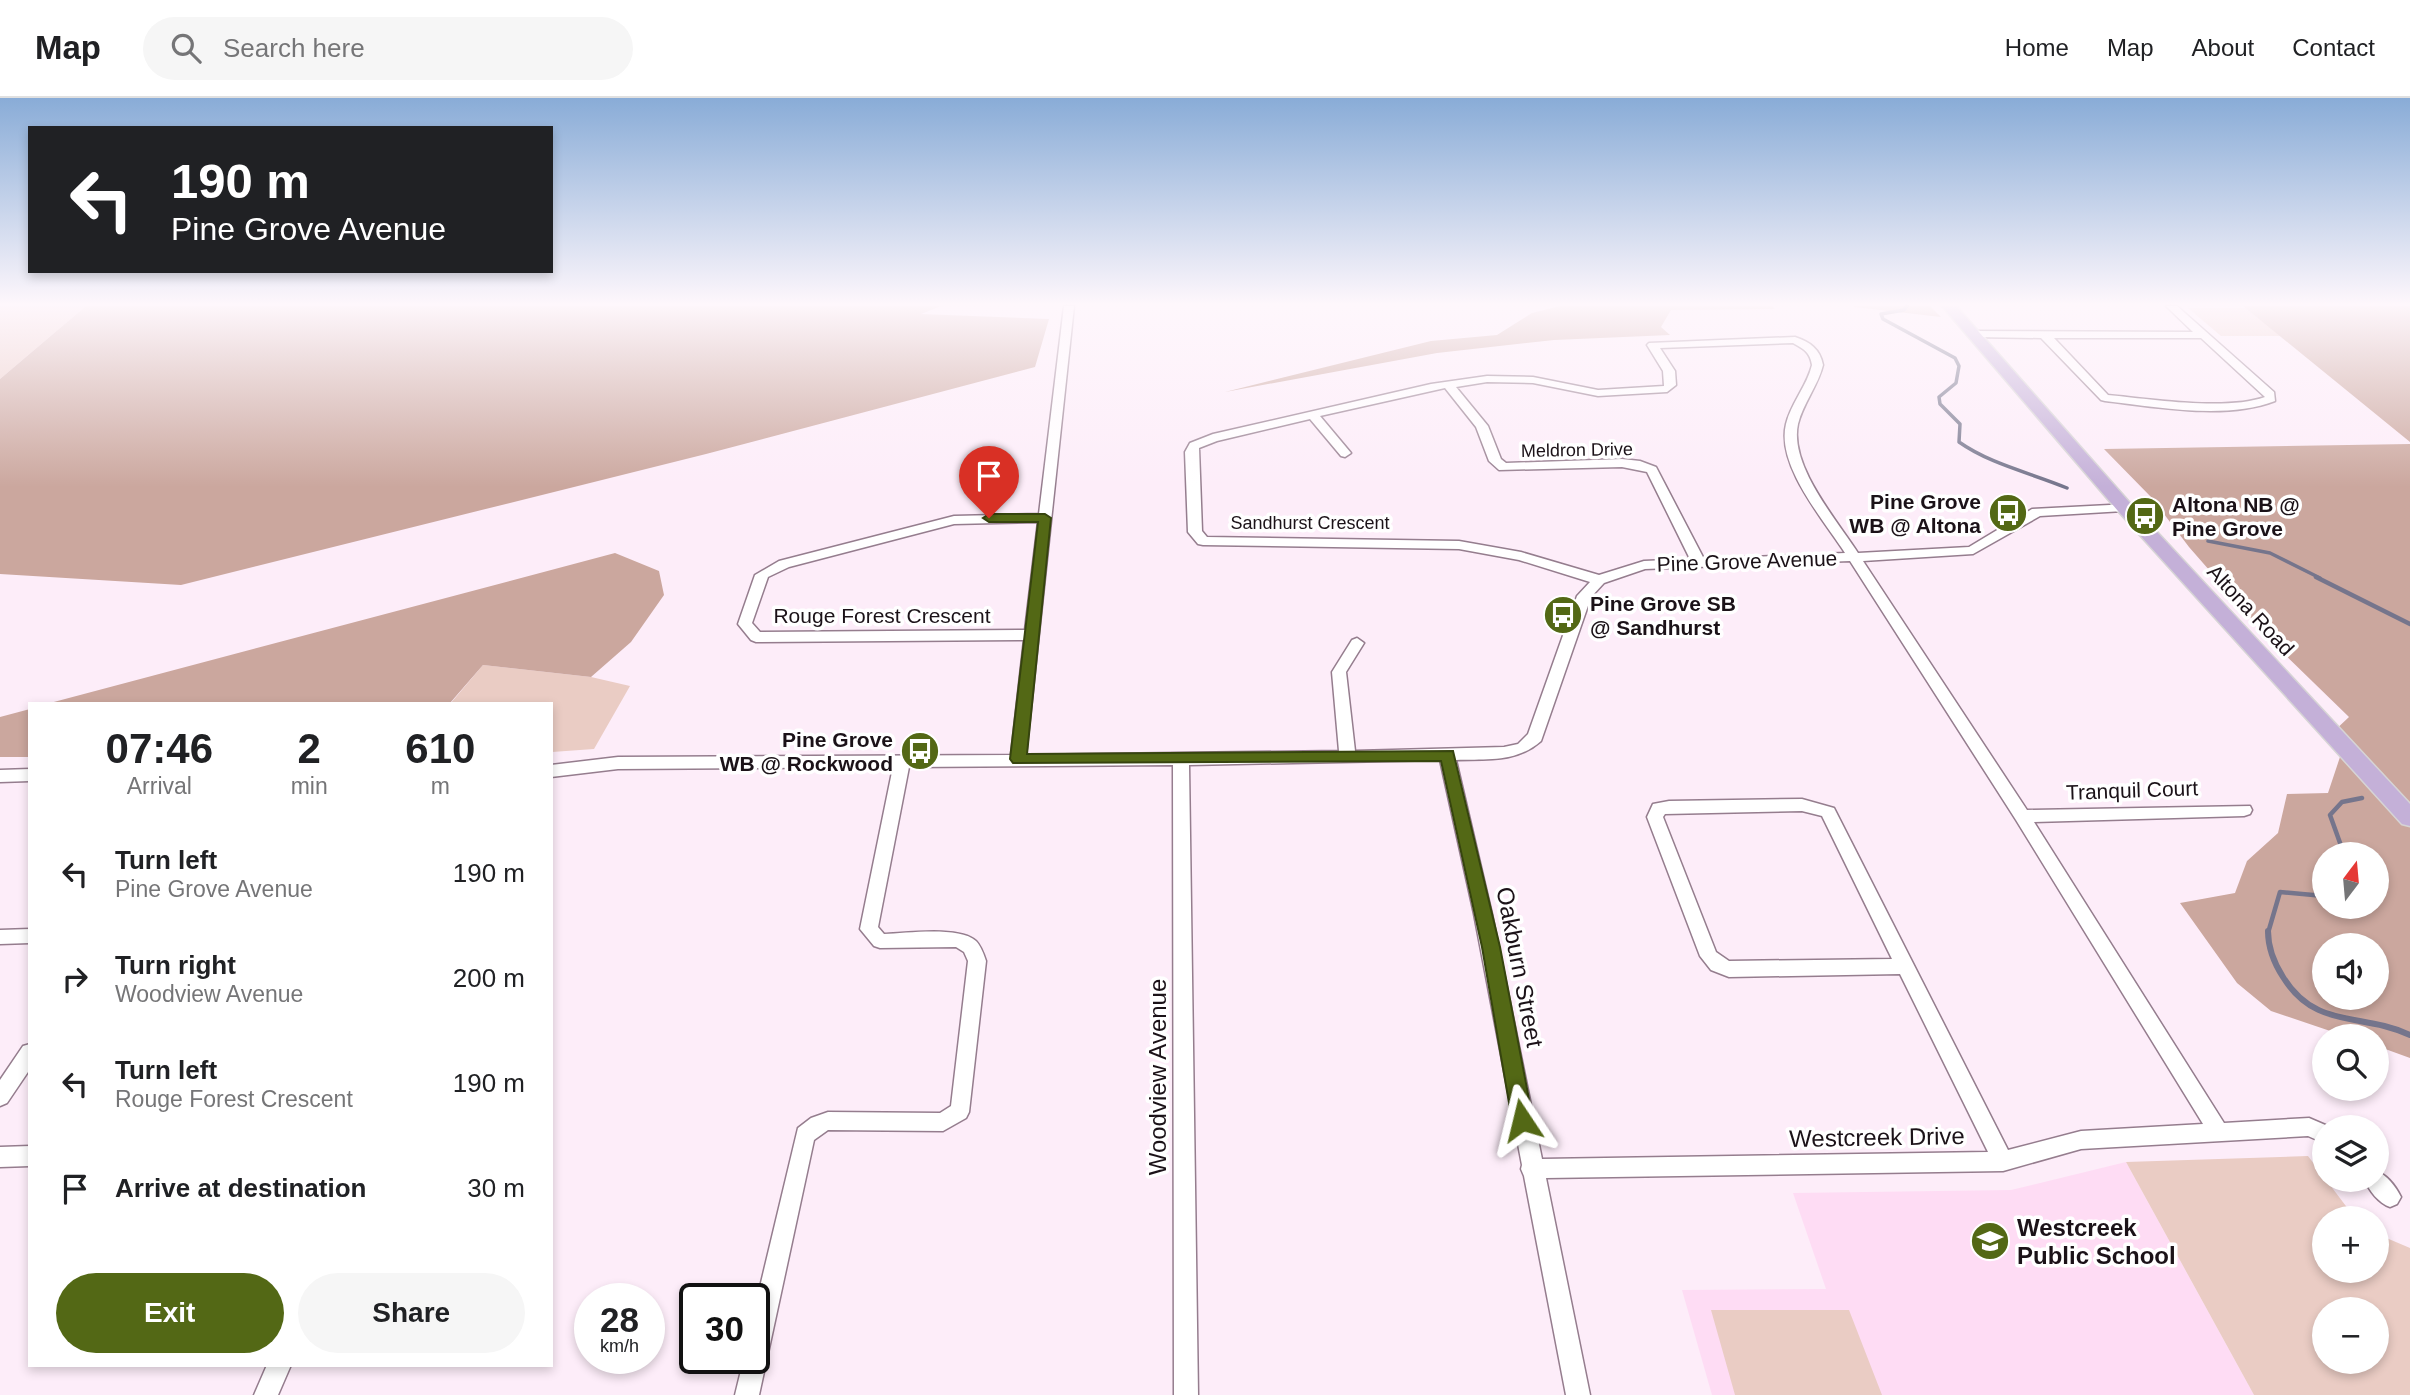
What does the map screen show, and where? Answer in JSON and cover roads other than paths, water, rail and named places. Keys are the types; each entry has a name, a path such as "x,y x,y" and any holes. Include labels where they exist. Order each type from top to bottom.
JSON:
{"main road":[{"name":"Altona Road","path":"2002,367 2124,507 2410,818"}],"street":[{"path":"1018,759 1062,367"},
{"name":"Sandhurst Crescent","path":"1599,580 1521,556 1459,545 1203,541 1195,532 1191,452 1194,446 1213,438 1447,384 1510,378 1598,393 1656,391 1670,385 1666,367"},
{"name":"Sandhurst Crescent","path":"1817,367 1818,373 1794,414 1790,448 1795,466 1854,557"},
{"path":"2075,367 2105,398 2168,404 2254,404 2271,399 2270,394 2239,367"},
{"name":"Meldron Drive","path":"1447,384 1482,426 1494,461 1503,467 1622,463 1640,465 1652,470 1698,561"},
{"path":"1313,415 1345,453"},
{"name":"Pine Grove Avenue","path":"1599,580 1644,565 1973,550 2037,512 2124,507"},
{"name":"Rouge Forest Crescent","path":"1032,635 756,637 745,624 762,575 784,564 954,520 1045,518"},
{"path":"1854,557 2022,816 2220,1134"},
{"path":"553,771 618,763 1181,759 1504,753 1523,748 1535,737 1584,596 1599,580"},
{"path":"1348,757 1339,672 1357,643"},
{"name":"Oakburn Street","path":"1447,755 1491,947 1531,1169 1578,1395"},
{"name":"Woodview Avenue","path":"1181,759 1186,1395"},
{"path":"747,1395 805,1135 818,1124 828,1121 943,1122 959,1112 962,1101 977,961 971,947 959,940 880,941 869,929 902,762"},
{"path":"0,776 28,775"},
{"path":"1905,966 1729,969 1717,965 1709,956 1655,817 1656,812 1659,808 1669,807 1802,806 1828,812 2003,1161"},
{"name":"Tranquil Court","path":"2022,816 2244,810"},
{"path":"0,937 28,936"},
{"path":"0,1097 28,1055"},
{"name":"Westcreek Drive","path":"1531,1169 2003,1161 2081,1140 2312,1128"},
{"path":"0,1157 28,1156"},
{"path":"2386,1192 2390,1197"},
{"path":"266,1395 278,1367"}],"waterway":[{"path":"1959,367 1956,383 1939,397 1940,404 1960,424 1959,442 1997,462 2067,488"},
{"path":"2208,541 2270,553 2320,578"},
{"path":"2316,577 2410,624"},
{"path":"2340,842 2330,815 2342,802 2362,798"},
{"path":"2268,933 2280,892 2312,895"},
{"path":"2268,933 2270,949 2280,972 2296,994 2310,1005 2325,1013 2392,1028 2410,1035"}],"place":[{"name":"Pine Grove WB @ Altona","path":"2008,513"},
{"name":"Altona NB @ Pine Grove","path":"2145,516"},
{"name":"Pine Grove SB @ Sandhurst","path":"1563,615"},
{"name":"Pine Grove WB @ Rockwood","path":"920,751"},
{"name":"Westcreek Public School","path":"1990,1241"}]}
